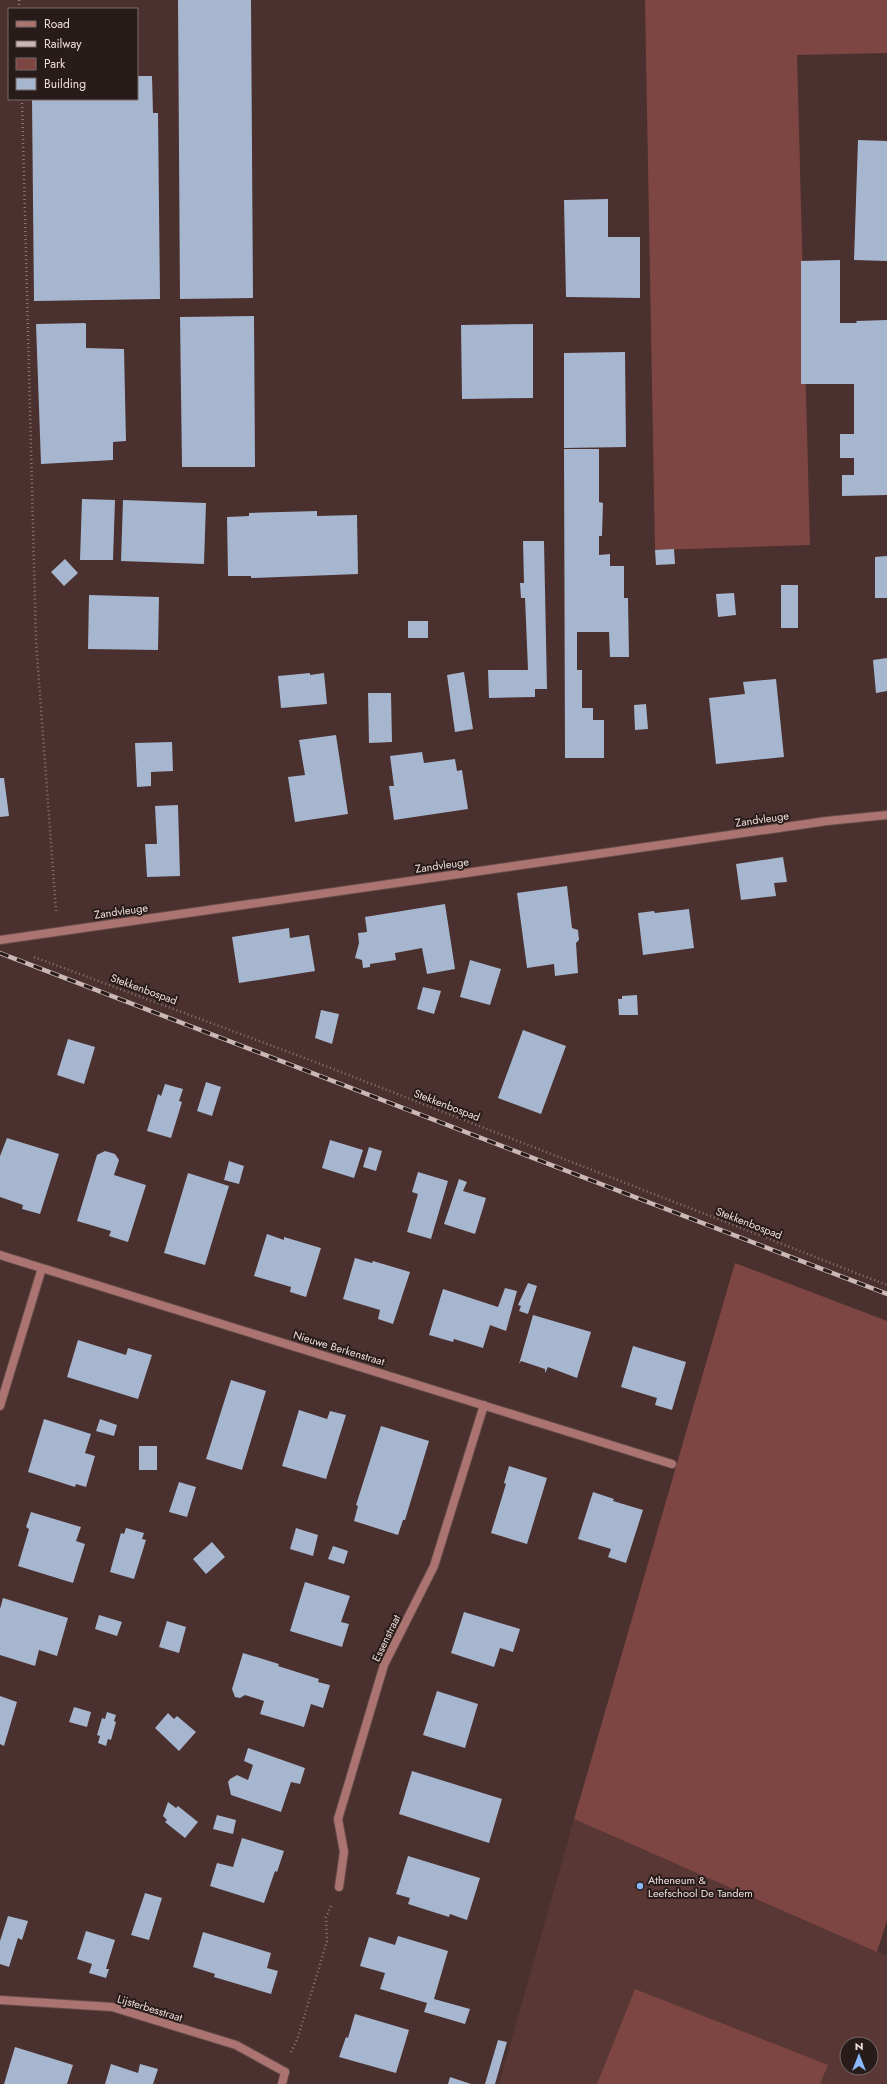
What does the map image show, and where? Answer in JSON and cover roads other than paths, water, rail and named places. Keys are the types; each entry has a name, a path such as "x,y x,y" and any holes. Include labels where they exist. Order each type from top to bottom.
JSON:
{"street":[{"name":"Zandvleuge","path":"0,940 827,821 887,815"},
{"name":"Nieuwe Berkenstraat","path":"0,1255 672,1464"},
{"path":"0,1406 42,1268"},
{"name":"Essenstraat","path":"339,1887 344,1852 338,1819 382,1673 434,1566 484,1405"},
{"name":"Lijsterbesstraat","path":"0,2000 112,2007 236,2045 285,2072 282,2084"}],"railway":[{"path":"0,953 887,1294"}],"place":[{"name":"Atheneum & Leefschool De Tandem","path":"640,1886"}]}
